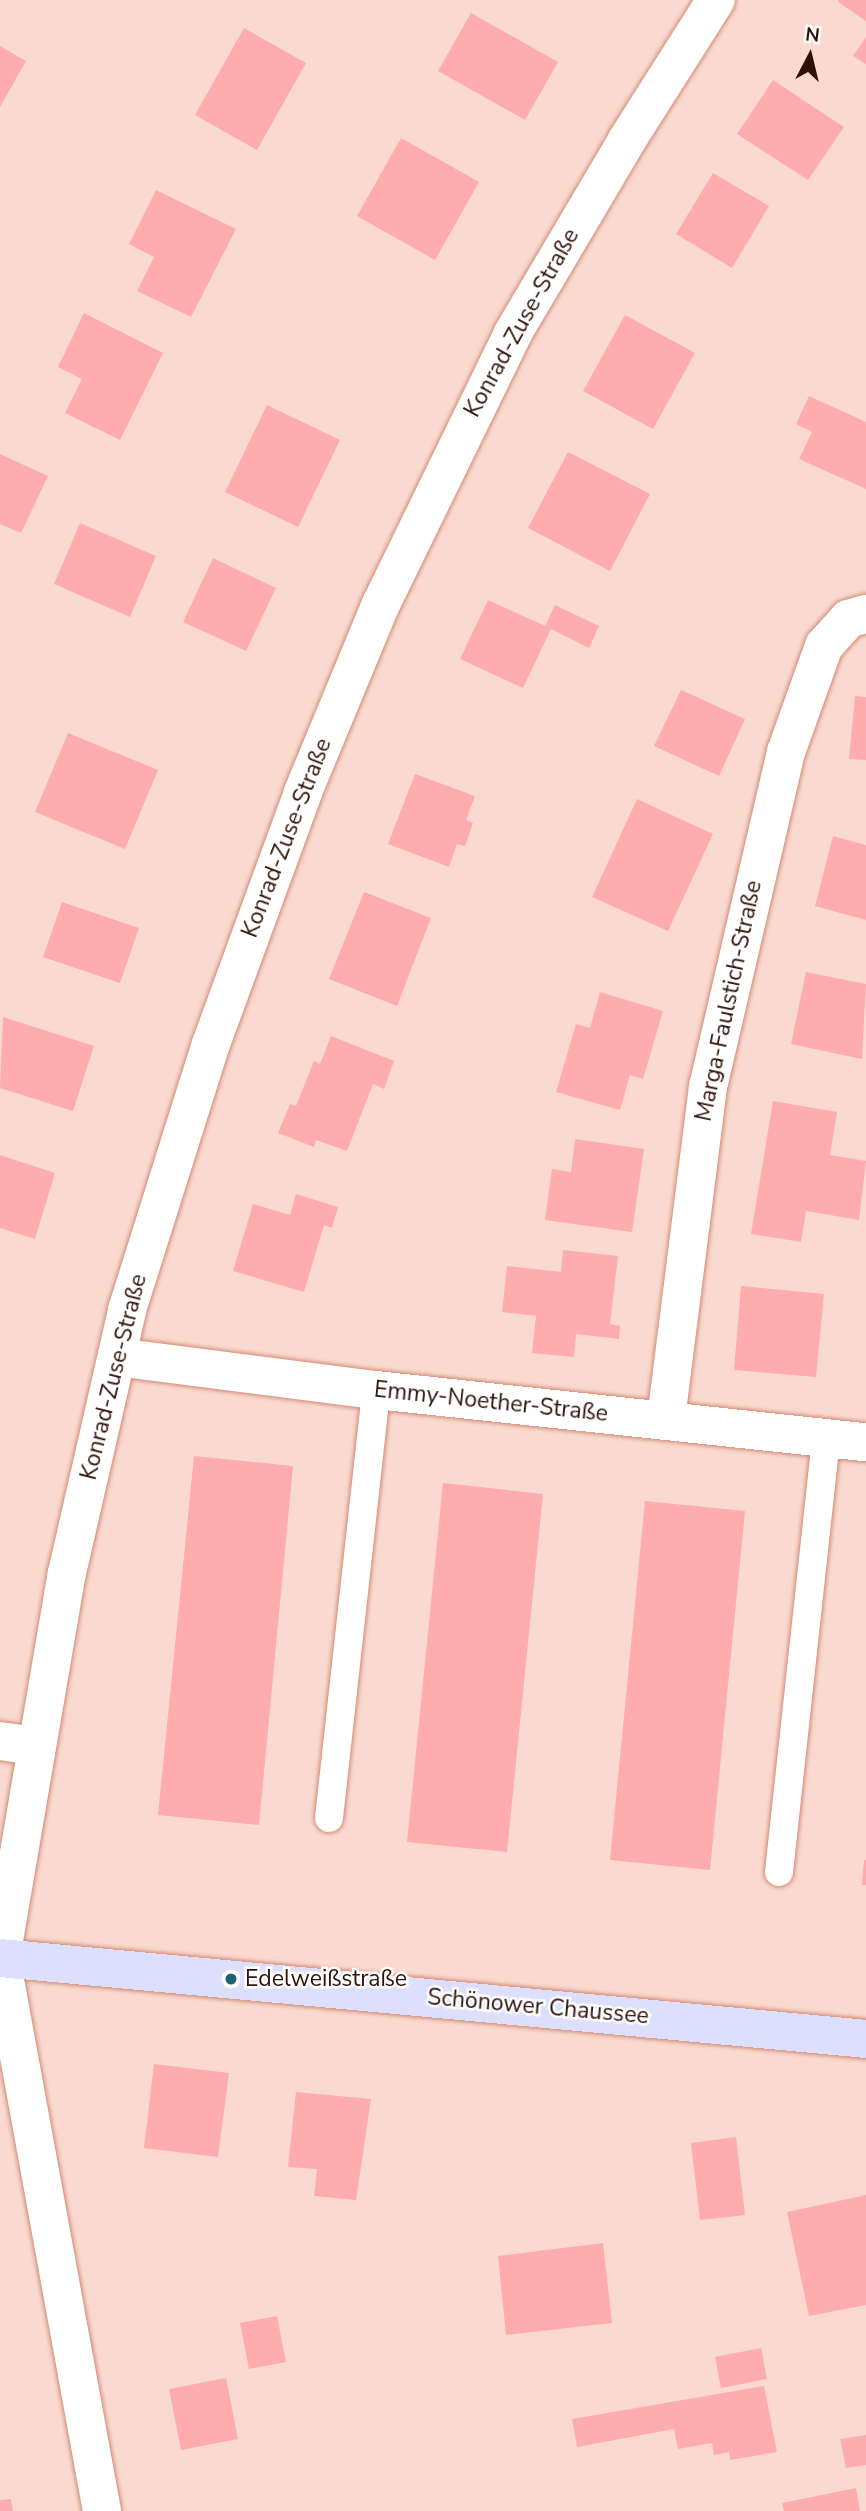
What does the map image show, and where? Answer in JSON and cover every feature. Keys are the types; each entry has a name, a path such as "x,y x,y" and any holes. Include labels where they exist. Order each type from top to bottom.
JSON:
{"main road":[{"name":"Schönower Chaussee","path":"1,1958 866,2039"}],"street":[{"name":"Konrad-Zuse-Straße","path":"1,1958 18,1743 67,1573 127,1310 211,1044 303,792 381,604 513,333 626,140 716,0"},
{"name":"Marga-Faulstich-Straße","path":"666,1419 708,1087 780,778 824,646 848,619 866,614"},
{"name":"Emmy-Noether-Straße","path":"117,1357 376,1390 866,1442"},
{"path":"1,1958 102,2511"}],"lane":[{"path":"329,1818 376,1390"},
{"path":"779,1872 827,1438"}],"building":[{"path":"866,0 866,21 838,2"},
{"path":"471,13 558,62 525,120 438,71"},
{"path":"244,28 306,63 257,150 195,115"},
{"path":"866,37 866,64 853,56"},
{"path":"0,46 26,61 0,107"},
{"path":"773,80 844,127 808,180 737,134"},
{"path":"401,138 479,182 435,260 357,216"},
{"path":"713,173 769,206 732,268 676,234"},
{"path":"156,190 236,229 191,317 137,291 154,257 129,244"},
{"path":"84,313 163,353 120,440 65,413 82,379 58,367"},
{"path":"625,315 695,353 653,429 583,391"},
{"path":"809,396 866,422 866,489 799,459 812,432 796,424"},
{"path":"267,405 340,440 298,527 225,492"},
{"path":"568,452 650,494 610,571 528,528"},
{"path":"0,454 48,476 21,533 0,524"},
{"path":"80,523 156,556 130,617 54,584"},
{"path":"213,558 276,588 246,651 183,622"},
{"path":"488,600 545,626 555,605 599,626 589,648 551,629 523,688 460,659"},
{"path":"681,690 745,719 719,776 654,746"},
{"path":"855,696 866,697 866,760 849,759"},
{"path":"68,733 158,770 125,849 35,812"},
{"path":"415,774 475,796 466,820 473,823 465,846 457,844 449,867 388,844"},
{"path":"637,799 713,834 668,931 592,897"},
{"path":"833,836 866,845 866,920 815,906"},
{"path":"364,892 431,918 397,1006 329,979"},
{"path":"62,902 139,928 120,983 43,957"},
{"path":"806,972 866,984 862,1059 791,1044"},
{"path":"600,992 663,1011 643,1079 630,1075 620,1110 556,1092 576,1024 590,1028"},
{"path":"3,1017 94,1046 73,1111 0,1088"},
{"path":"331,1036 394,1061 384,1089 373,1084 347,1151 316,1140 314,1147 278,1133 290,1104 296,1106 314,1061 320,1064"},
{"path":"773,1101 837,1112 830,1155 866,1161 859,1220 806,1211 801,1242 751,1234"},
{"path":"575,1139 644,1149 632,1232 545,1220 552,1169 571,1172"},
{"path":"0,1155 55,1173 35,1239 0,1228"},
{"path":"296,1194 338,1207 332,1228 324,1225 304,1292 233,1271 253,1204 290,1215"},
{"path":"563,1250 618,1256 610,1324 620,1326 619,1339 576,1334 574,1357 532,1353 536,1316 502,1312 507,1266 561,1272"},
{"path":"741,1286 824,1294 816,1377 734,1370"},
{"path":"194,1456 293,1466 259,1825 158,1815"},
{"path":"443,1483 543,1494 507,1852 407,1842"},
{"path":"645,1501 745,1511 710,1870 610,1860"},
{"path":"864,1860 866,1885 862,1885"},
{"path":"154,2064 229,2073 218,2157 144,2148"},
{"path":"296,2092 371,2099 356,2200 314,2196 317,2169 288,2167"},
{"path":"736,2137 745,2215 700,2220 691,2143"},
{"path":"866,2195 866,2305 809,2316 787,2212"},
{"path":"603,2243 612,2323 506,2335 498,2256"},
{"path":"277,2316 286,2362 249,2369 240,2323"},
{"path":"761,2348 767,2379 721,2388 715,2357"},
{"path":"226,2378 238,2439 181,2450 169,2389"},
{"path":"764,2386 777,2452 730,2460 729,2452 714,2455 712,2443 678,2449 674,2429 577,2447 572,2419"},
{"path":"866,2435 866,2465 846,2468 840,2439"},
{"path":"856,2488 860,2511 784,2511 782,2503"},
{"path":"11,2499 13,2511 0,2511 0,2500"}],"place":[{"name":"Edelweißstraße","path":"231,1979"}]}
